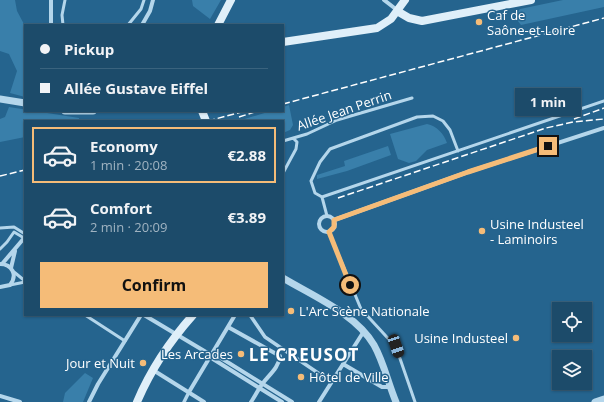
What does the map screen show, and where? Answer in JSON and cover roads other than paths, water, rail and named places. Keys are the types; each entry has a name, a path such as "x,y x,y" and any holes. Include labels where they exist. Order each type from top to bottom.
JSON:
{"main road":[{"path":"219,24 231,0"},
{"path":"284,42 377,28 391,19 405,0"},
{"path":"397,11 409,18 422,22 531,0"},
{"path":"137,402 152,369 176,334 191,316"}],"street":[{"path":"51,0 51,24"},
{"path":"143,24 150,10 153,0"},
{"path":"384,0 397,11"},
{"path":"0,99 24,103"},
{"path":"334,220 334,227 329,232 324,232 319,226 320,219 327,216 334,220 468,172 604,128"},
{"path":"13,270 1,264 24,237"},
{"path":"0,293 2,288 10,285 14,279 13,270 15,249"},
{"path":"284,279 347,316 364,331 379,355 396,402"},
{"path":"89,402 98,384 140,316"},
{"path":"146,316 211,355 213,359 292,402"},
{"path":"184,402 234,316"},
{"path":"251,316 265,337 324,376"},
{"path":"228,327 280,356"},
{"path":"319,402 364,331"},
{"path":"251,402 261,386 269,378 280,360 280,356 284,349"},
{"path":"343,364 382,387 390,387"},
{"path":"152,369 204,402"},
{"path":"261,386 282,402"},
{"path":"390,387 392,402"},
{"path":"1,397 20,402"},
{"path":"595,402 604,399"}],"lane":[{"path":"63,24 62,15 65,0"},
{"path":"129,24 141,9 144,0"},
{"name":"Allée Jean Perrin","path":"284,140 307,134 338,120 412,98"},
{"path":"458,151 450,130 443,121 433,116 417,117 330,149 320,162 311,181 315,194 322,197 458,151 604,101"},
{"path":"284,173 296,149 297,142 293,138"},
{"path":"322,197 327,216"},
{"path":"0,228 14,227 24,235"},
{"path":"0,249 14,232 24,236"},
{"path":"329,232 360,309 396,346 416,402"},
{"path":"13,270 24,281"},
{"path":"10,285 24,282"},
{"path":"87,316 125,341"}],"railway":[{"path":"284,104 604,18"},
{"path":"574,119 604,108"},
{"path":"212,120 241,112"},
{"path":"239,117 255,112"},
{"path":"338,198 546,128 573,122 604,119"},
{"path":"0,176 24,170"}],"place":[{"name":"Caf de Saône-et-Loire","path":"479,22"},
{"name":"Usine Industeel - Laminoirs","path":"482,231"},
{"name":"L'Arc Scène Nationale","path":"291,311"},
{"name":"Usine Industeel","path":"516,338"},
{"name":"Les Arcades","path":"241,354"},
{"name":"Jour et Nuit","path":"143,363"},
{"name":"Hôtel de Ville","path":"301,377"}],"district":[{"name":"LE CREUSOT","path":"304,355"}]}
